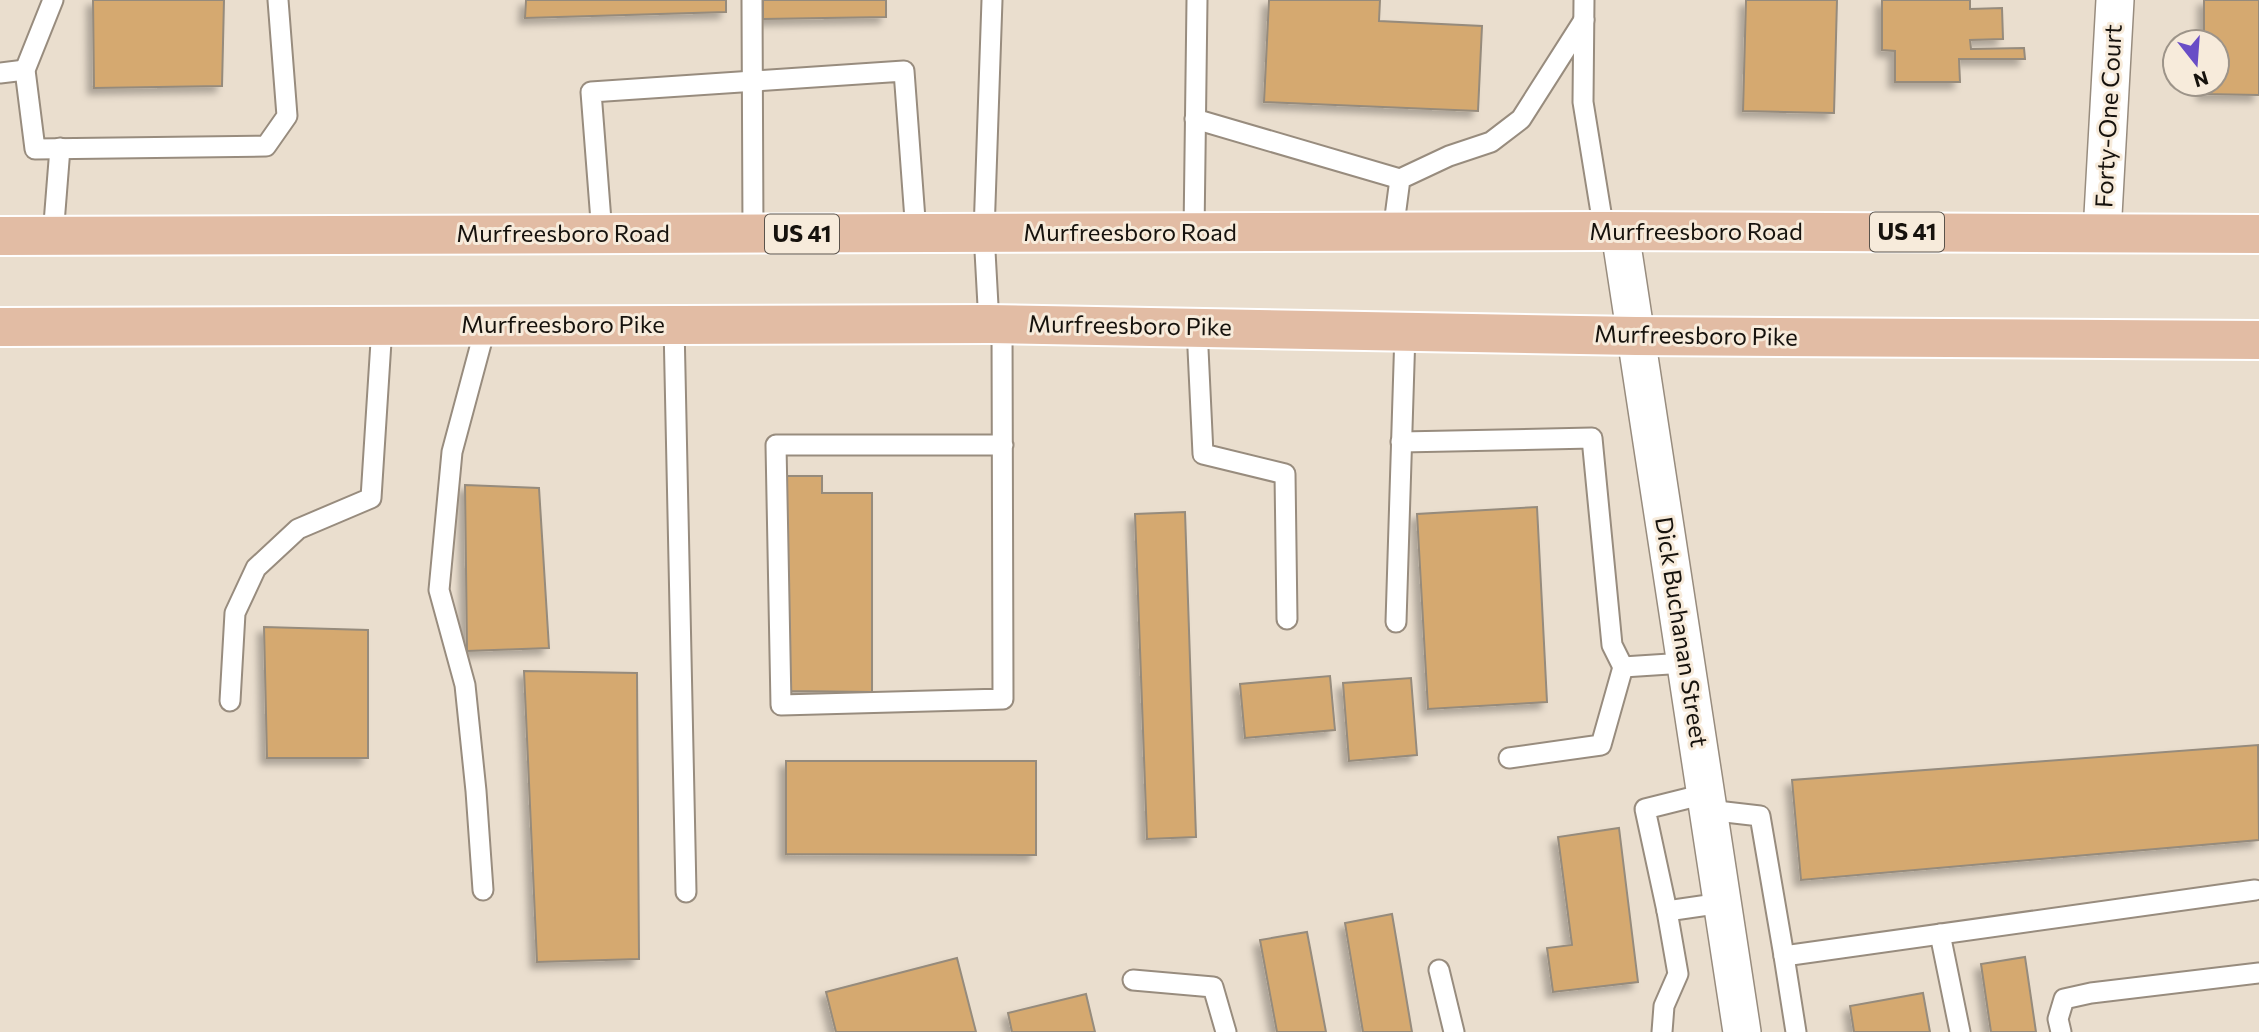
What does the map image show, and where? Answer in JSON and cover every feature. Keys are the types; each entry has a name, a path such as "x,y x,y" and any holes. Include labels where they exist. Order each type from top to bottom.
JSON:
{"main road":[{"name":"Murfreesboro Road","path":"0,236 1612,231 2259,234"},
{"name":"Murfreesboro Pike","path":"0,327 995,324 1636,336 2259,340"}],"street":[{"name":"Forty-One Court","path":"2102,233 2115,0"},
{"name":"Dick Buchanan Street","path":"1612,231 1636,336 1742,1032"}],"lane":[{"path":"53,0 25,70 35,149 266,146 287,116 278,0"},
{"path":"752,0 753,234"},
{"path":"992,0 984,233 995,324 1003,445 1003,699 781,705 776,444 1003,445"},
{"path":"1194,233 1197,0"},
{"path":"1584,0 1583,102 1612,231"},
{"path":"1195,119 1400,179 1449,156 1491,142 1521,119 1584,20"},
{"path":"0,73 25,70"},
{"path":"602,234 592,92 904,71 916,233"},
{"path":"53,236 60,148"},
{"path":"1393,232 1400,179"},
{"path":"674,324 686,892"},
{"path":"483,890 466,685 439,590 452,452 486,325"},
{"path":"230,701 235,613 257,568 298,529 371,498 382,326"},
{"path":"1197,328 1203,454 1285,474 1287,619"},
{"path":"1396,622 1405,332"},
{"path":"1401,442 1592,438 1612,645 1623,667 1601,745 1509,758"},
{"path":"1623,667 1685,663"},
{"path":"1662,1032 1664,1006 1678,974 1645,809 1707,802 1760,816 1796,1032"},
{"path":"1784,956 2255,890"},
{"path":"1667,911 1722,903"},
{"path":"1940,934 1959,1032"},
{"path":"1438,970 1454,1032"},
{"path":"2061,1032 2058,1019 2064,999 2091,993 2259,973"},
{"path":"1133,980 1213,987 1226,1032"}],"building":[{"path":"93,0 224,0 222,86 94,88"},
{"path":"526,0 726,0 726,12 525,18"},
{"path":"763,0 886,0 886,17 763,19"},
{"path":"1269,0 1380,0 1379,21 1482,26 1478,111 1264,102"},
{"path":"1746,0 1837,0 1834,113 1743,111"},
{"path":"1882,0 1970,0 1970,9 2002,8 2003,39 1970,40 1971,49 2024,48 2025,59 1959,59 1960,82 1895,82 1895,51 1882,50"},
{"path":"2204,0 2259,0 2259,95 2231,94 2231,28 2204,28"},
{"path":"787,476 822,476 822,493 872,493 872,692 787,691"},
{"path":"465,485 539,488 549,648 467,651"},
{"path":"1537,507 1547,702 1428,709 1417,514"},
{"path":"1185,512 1196,837 1147,839 1135,514"},
{"path":"264,627 368,630 368,758 267,758"},
{"path":"524,671 637,673 639,959 537,962"},
{"path":"1330,676 1335,730 1245,738 1240,684"},
{"path":"1411,678 1417,755 1349,761 1343,683"},
{"path":"2258,745 2259,840 1801,880 1792,780"},
{"path":"786,761 1036,761 1036,855 786,854"},
{"path":"1619,828 1638,982 1553,992 1547,948 1572,945 1558,837"},
{"path":"1392,914 1412,1032 1363,1032 1345,923"},
{"path":"1307,932 1326,1032 1277,1032 1260,940"},
{"path":"2025,957 2036,1032 1991,1032 1981,964"},
{"path":"957,958 976,1032 836,1032 826,992"},
{"path":"1923,993 1930,1032 1854,1032 1850,1006"},
{"path":"1086,994 1095,1032 1012,1032 1008,1013"}]}
